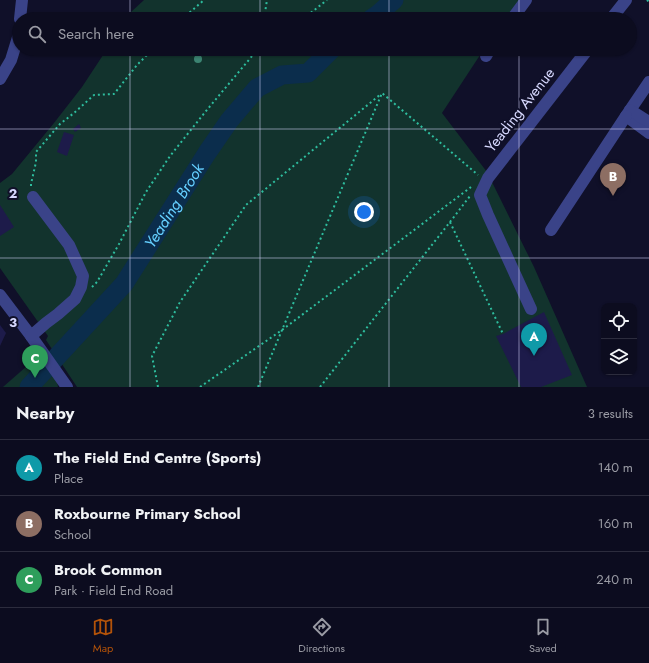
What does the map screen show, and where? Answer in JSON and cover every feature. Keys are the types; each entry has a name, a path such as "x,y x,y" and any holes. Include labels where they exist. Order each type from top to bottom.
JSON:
{"street":[{"path":"21,12 22,0"},
{"path":"517,12 526,0"},
{"path":"617,12 626,0"},
{"path":"0,80 12,56"},
{"name":"Yeading Avenue","path":"531,309 480,195 488,178 487,175 582,56"},
{"path":"551,230 649,82"},
{"path":"628,113 649,122"},
{"path":"628,113 649,133"},
{"path":"31,336 75,299 81,288 83,276 69,245 33,197"},
{"path":"0,295 67,387"}],"path":[{"path":"190,12 204,0"},
{"path":"265,12 267,0"},
{"path":"311,12 326,0"},
{"path":"33,197 31,184 36,162 36,152 60,124 94,96 114,94 146,56"},
{"path":"88,292 97,282 146,192 170,156 252,56"},
{"path":"382,93 487,175"},
{"path":"258,387 382,93"},
{"path":"158,387 152,356 180,302 246,205 382,93"},
{"path":"200,387 282,330 476,183"},
{"path":"320,387 473,191"},
{"path":"450,222 503,334"}],"green space":[{"path":"144,0 521,0 512,12 131,12"},
{"path":"102,56 479,56 442,113 487,172 534,267 587,387 77,387 46,340 48,336 0,268 0,183 12,174 82,87"},
{"path":"43,352 55,369 58,387 3,387"}],"building":[{"path":"79,124 81,128 75,132 73,129"},
{"path":"64,132 74,135 67,156 57,152"},
{"path":"0,205 14,227 0,236"},
{"path":"544,312 572,375 541,387 521,387 496,336 503,334"},
{"path":"0,325 6,333 0,346"}],"waterway":[{"name":"Yeading Brook","path":"380,12 394,0"},
{"name":"Yeading Brook","path":"29,387 124,284 207,153 229,121 257,88 282,75 308,73 325,56"}],"place":[{"name":"Roxbourne Primary School","path":"613,196"},
{"name":"The Field End Centre (Sports)","path":"534,356"},
{"name":"Brook Common","path":"35,378"}]}
